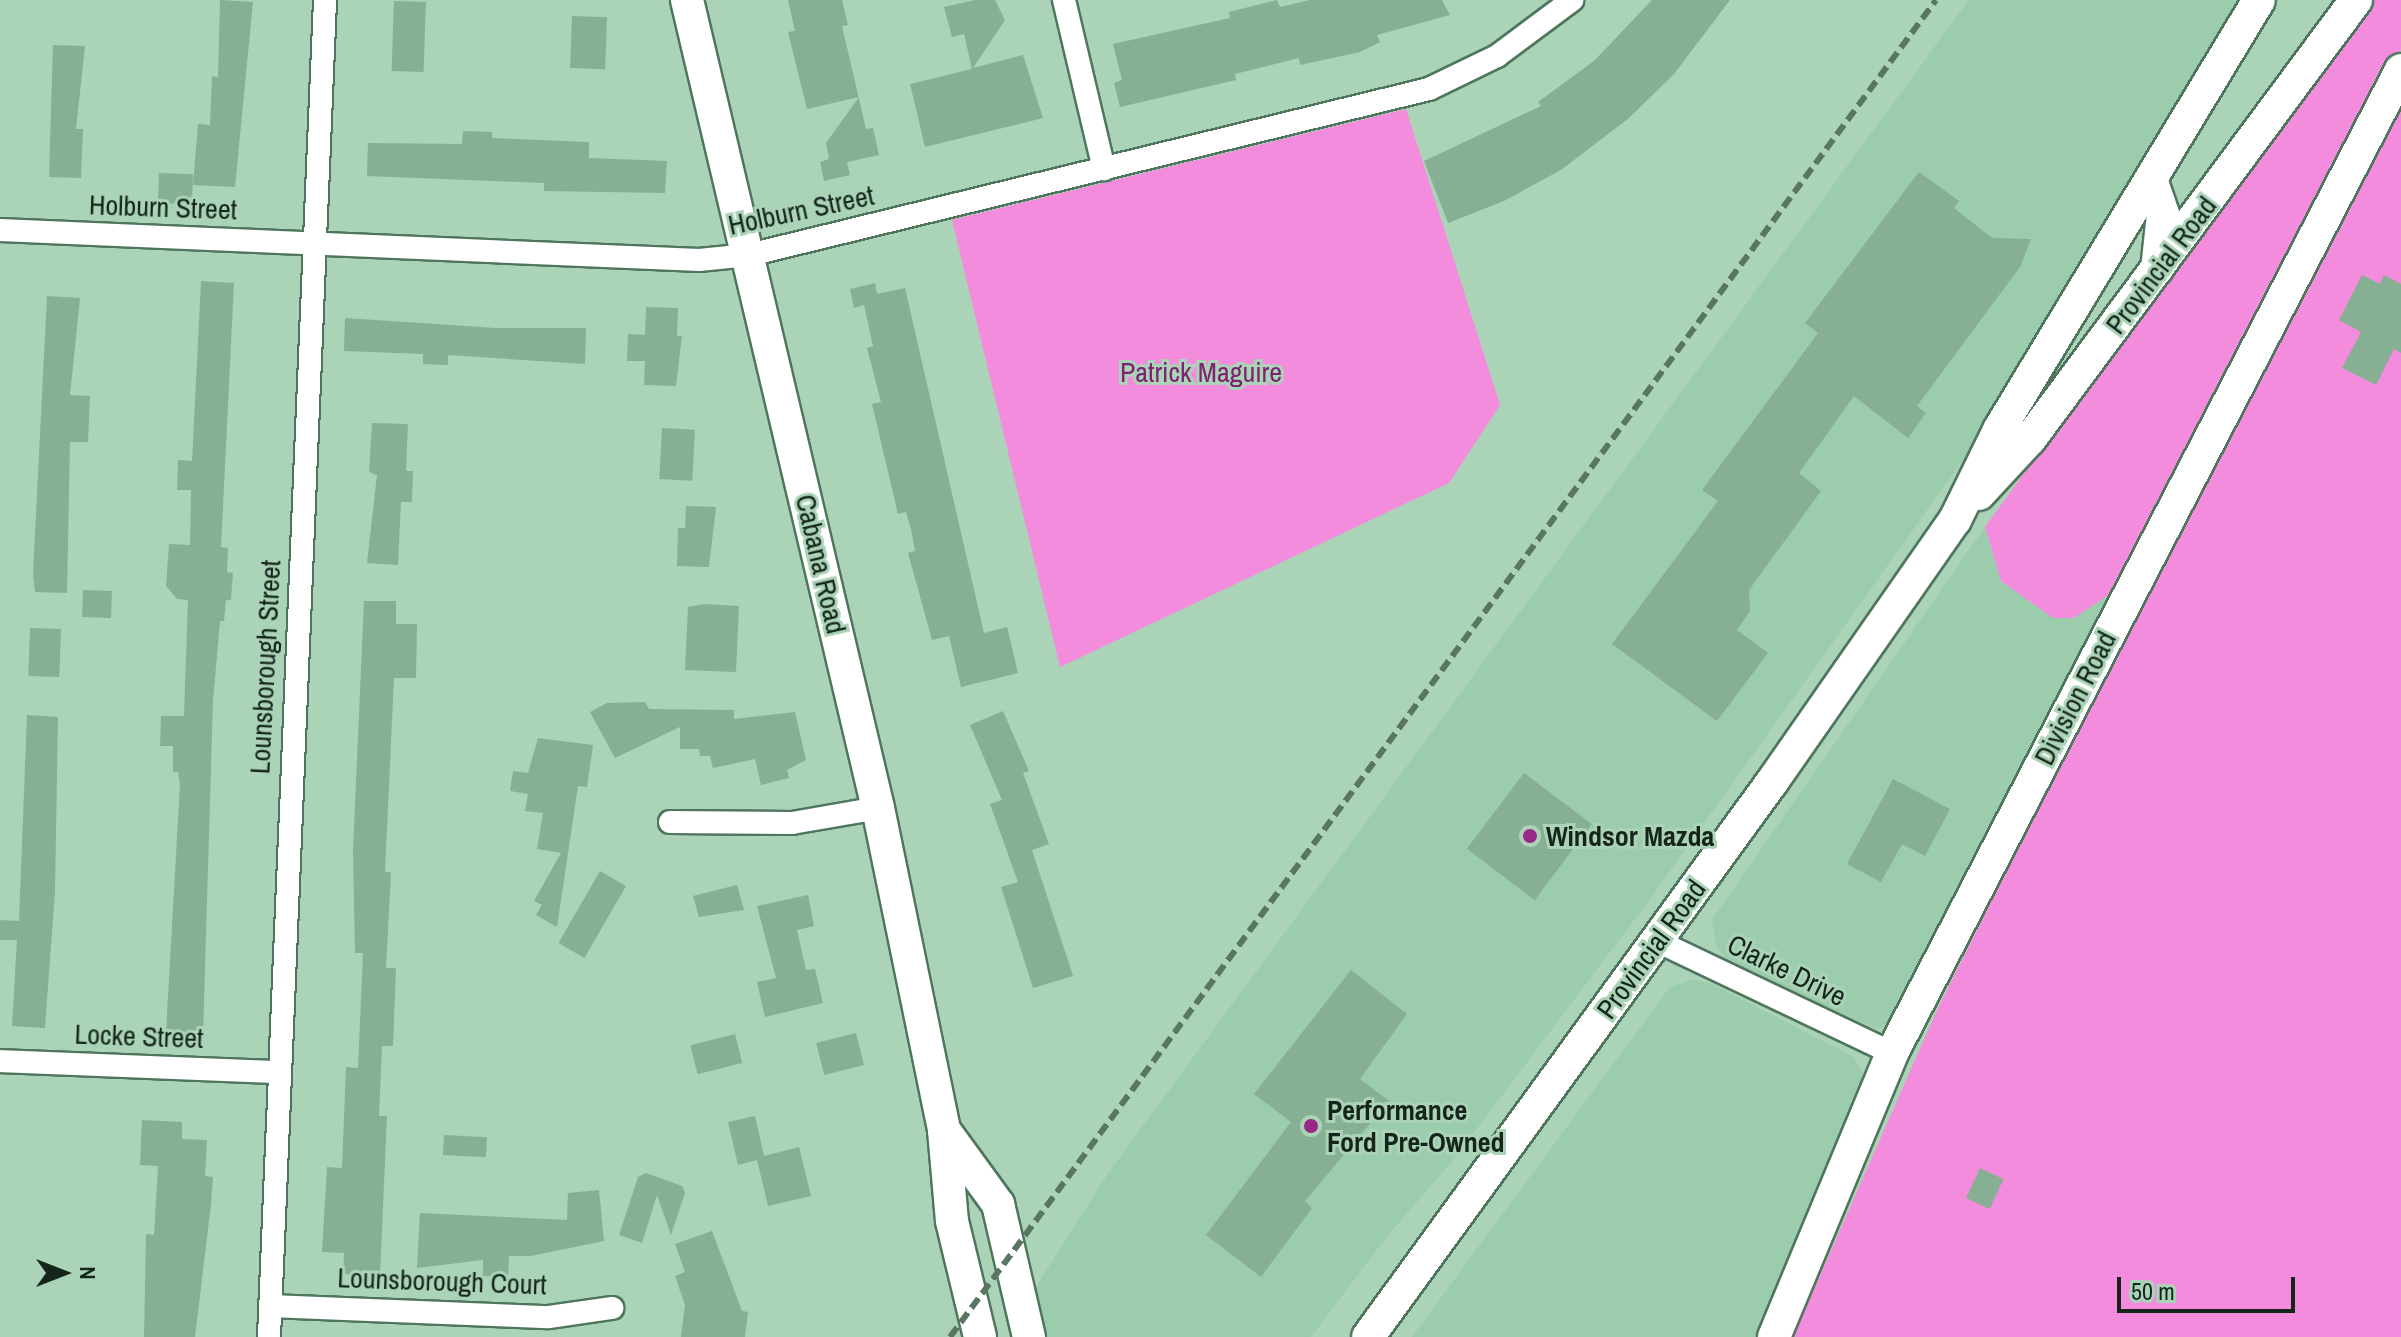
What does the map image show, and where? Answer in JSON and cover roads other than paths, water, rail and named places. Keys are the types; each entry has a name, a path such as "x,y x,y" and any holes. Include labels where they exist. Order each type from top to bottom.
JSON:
{"main road":[{"name":"Cabana Road","path":"687,0 878,808 944,1130 952,1221 980,1337"},
{"name":"Provincial Road","path":"1955,520 1999,430 2259,0"},
{"name":"Provincial Road","path":"1366,1336 1657,941 1955,520 2030,439 2356,0"},
{"name":"Division Road","path":"1774,1337 1892,1053 2401,70"},
{"path":"2151,179 2163,214 2156,272"},
{"name":"Cabana Road","path":"944,1130 998,1204 1029,1337"}],"street":[{"name":"Lounsborough Street","path":"269,1337 276,1072 325,0"},
{"path":"1064,0 1104,169"},
{"name":"Holburn Street","path":"0,230 699,260 749,255 1429,89 1497,56 1572,0"},
{"path":"670,822 792,823 878,808"},
{"name":"Clarke Drive","path":"1657,941 1892,1053"},
{"name":"Locke Street","path":"0,1061 276,1072"},
{"name":"Lounsborough Court","path":"270,1306 549,1317 612,1308"}],"railway":[{"path":"950,1337 1936,0"}],"place":[{"name":"Windsor Mazda","path":"1530,836"},
{"name":"Performance Ford Pre-Owned","path":"1311,1126"}],"park label":[{"name":"Patrick Maguire","path":"1201,372"}]}
